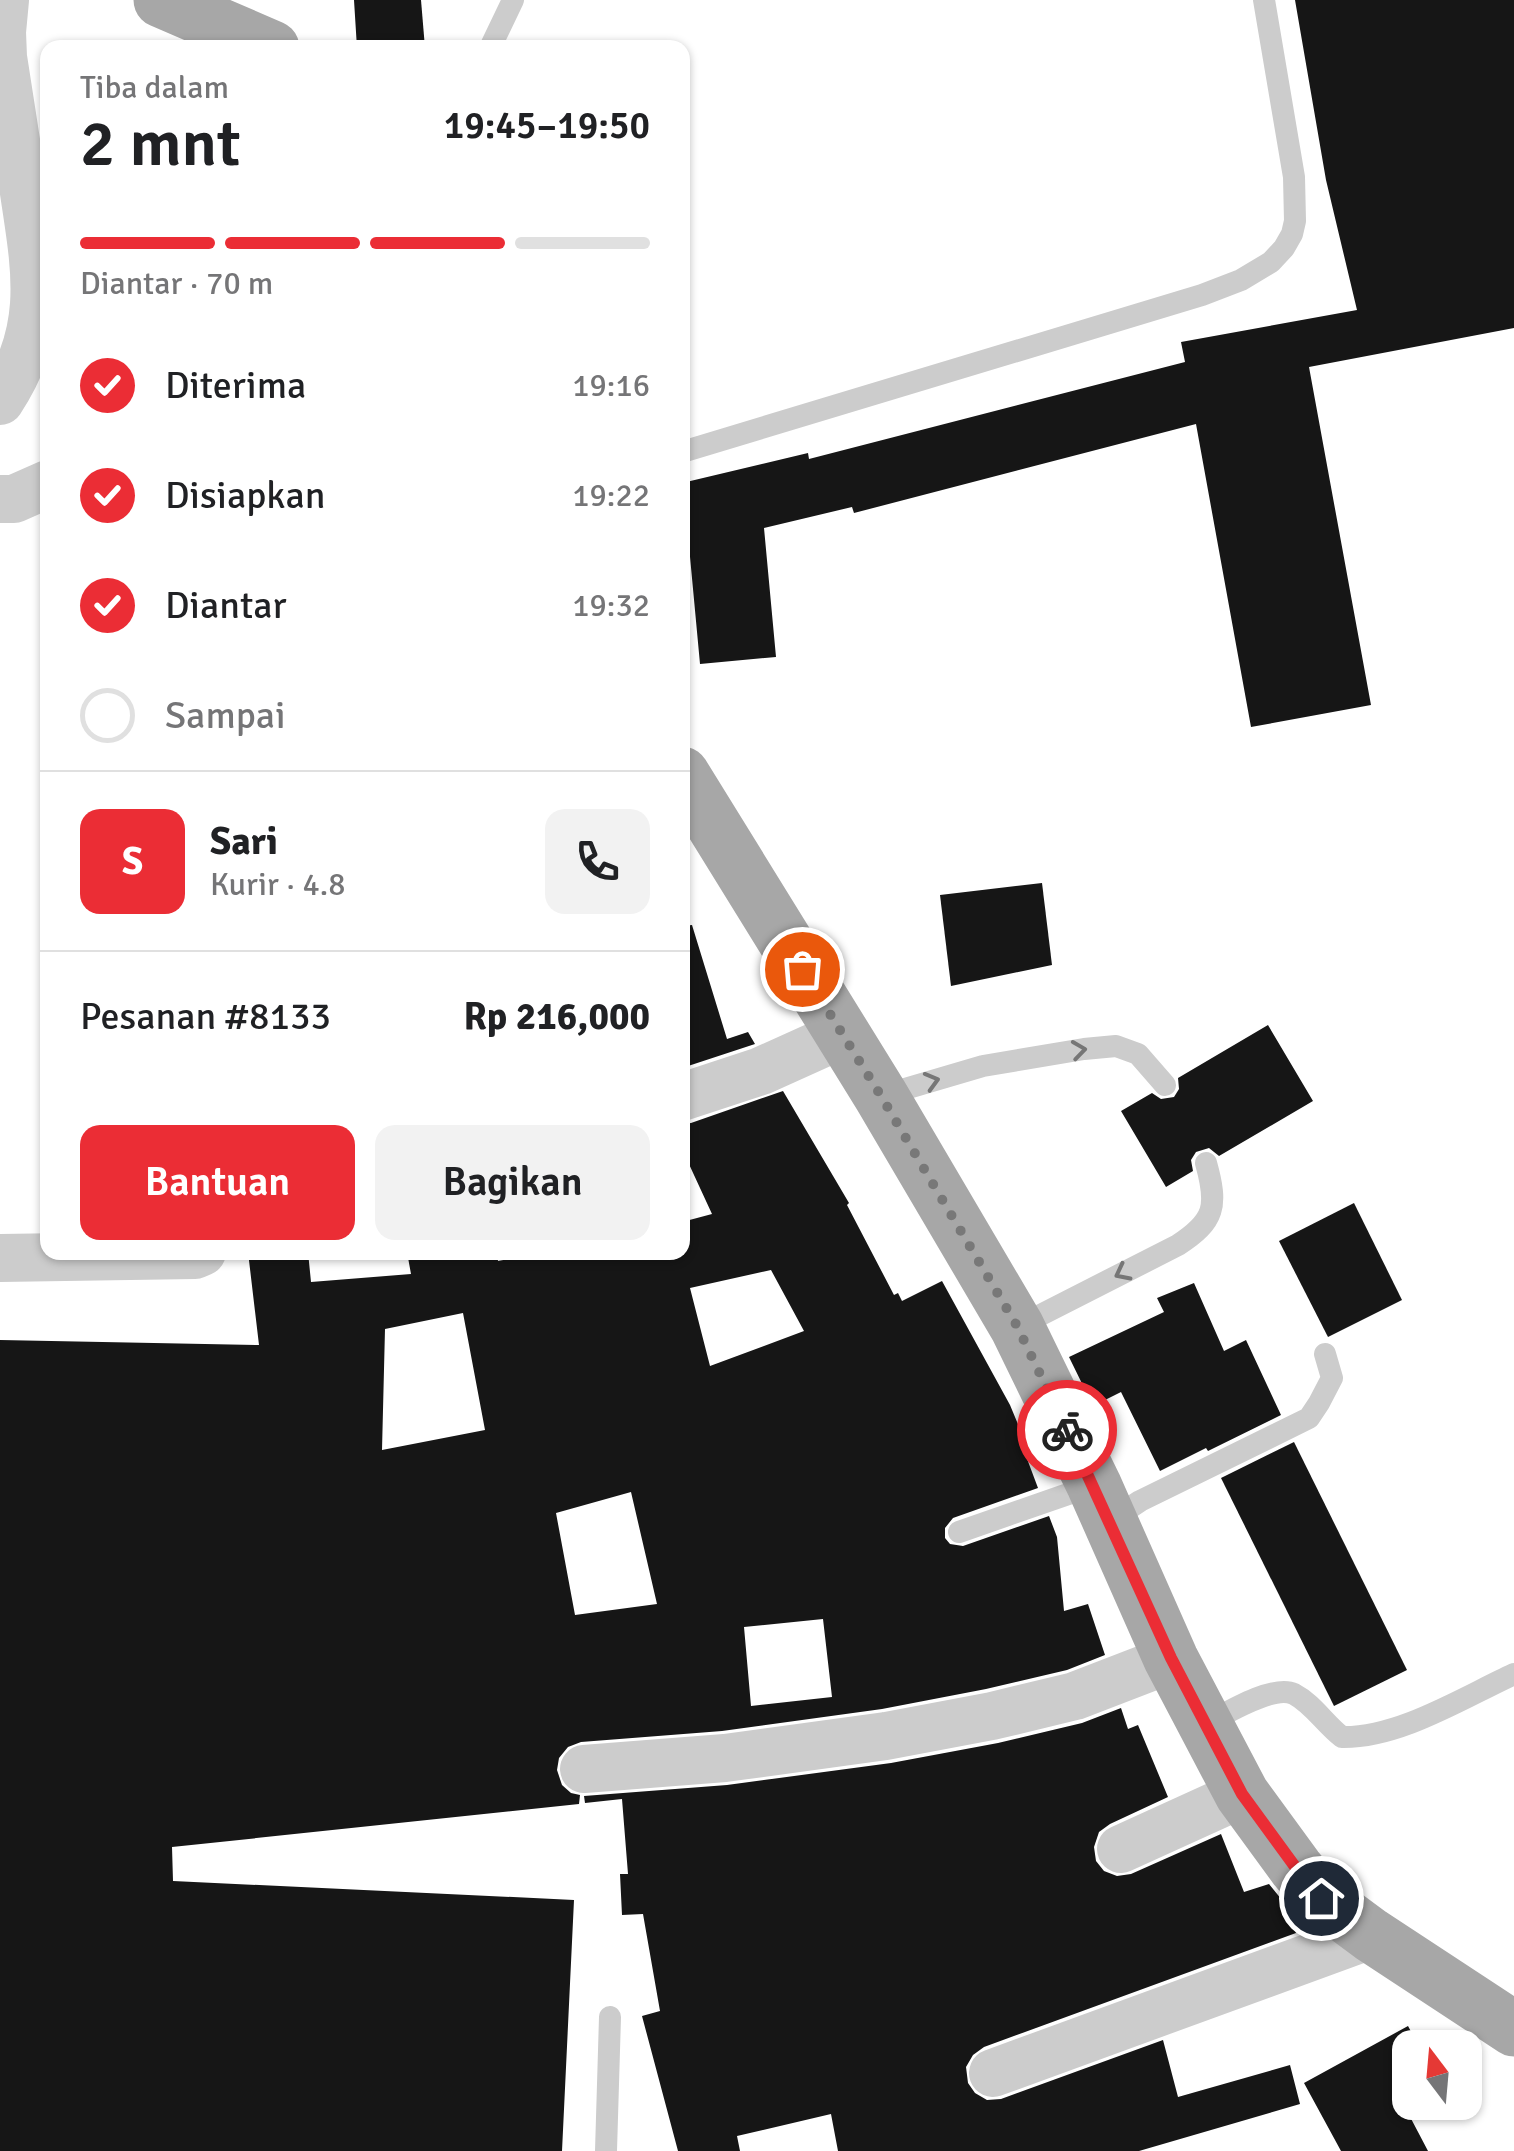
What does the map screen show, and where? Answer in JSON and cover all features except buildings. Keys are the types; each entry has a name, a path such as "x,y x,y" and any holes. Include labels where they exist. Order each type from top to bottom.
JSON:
{"main road":[{"path":"161,0 254,40"},
{"path":"690,787 881,1096 1017,1326 1171,1658 1242,1794 1321,1898 1371,1936 1514,2028"}],"street":[{"path":"0,401 30,336 36,282 4,57 6,0"},
{"path":"0,499 14,499 40,488"},
{"path":"690,1094 761,1071 843,1034"},
{"path":"0,1258 40,1257"},
{"path":"584,1769 724,1758 886,1736 992,1716 1075,1696 1171,1658"},
{"path":"1122,1850 1242,1794"},
{"path":"993,2073 1371,1936"}],"lane":[{"path":"494,40 512,0"},
{"path":"690,450 1202,295 1241,280 1271,262 1292,234 1296,208 1264,0"},
{"path":"881,1096 983,1066 1116,1046 1138,1054 1166,1085"},
{"path":"1017,1326 1201,1230 1211,1214 1213,1186 1206,1163"},
{"path":"960,1532 1102,1503 1140,1502 1308,1418 1332,1378 1325,1354"},
{"path":"1206,1724 1247,1702 1284,1691 1296,1695 1342,1737 1361,1738 1392,1731 1514,1674"},
{"path":"606,2151 610,2017"}],"way so far":[{"path":"802,969 1017,1326 1067,1430"}],"route":[{"path":"1067,1430 1171,1658 1242,1794 1321,1898"}]}
